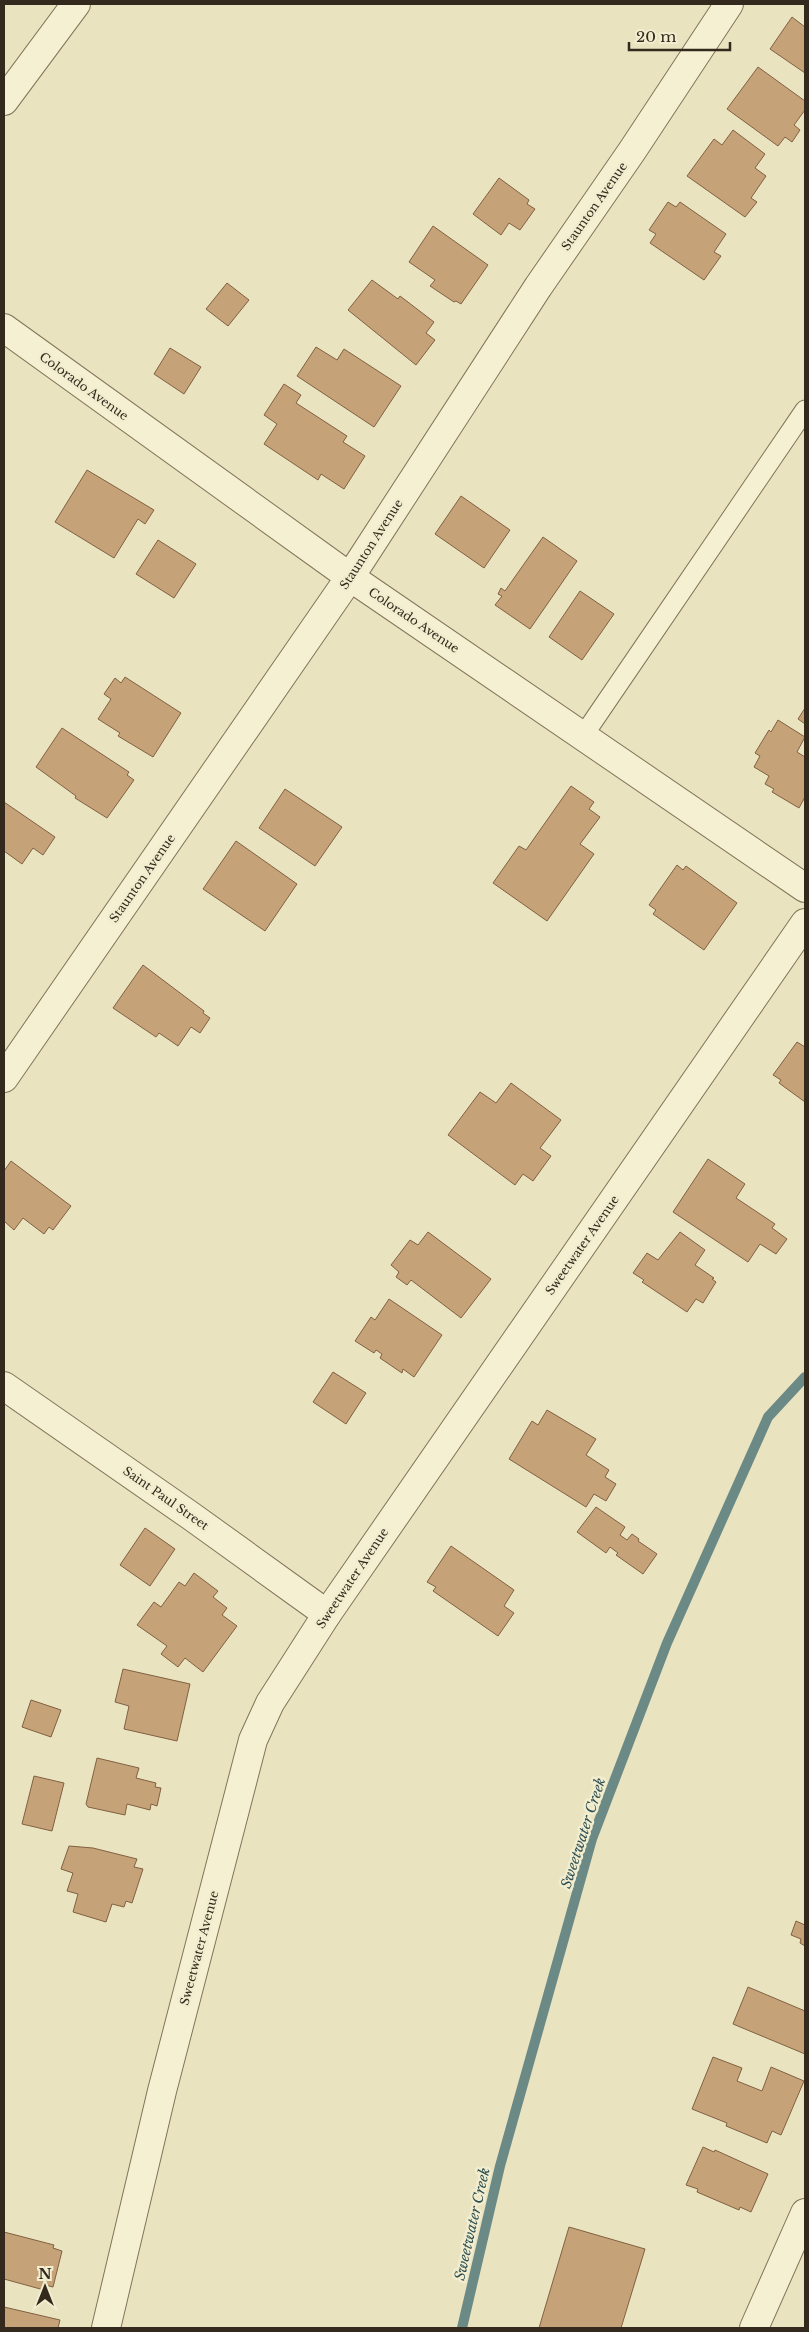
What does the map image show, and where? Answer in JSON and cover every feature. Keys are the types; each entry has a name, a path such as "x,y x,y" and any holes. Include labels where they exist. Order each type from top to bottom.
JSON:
{"street":[{"path":"4,101 76,4"},
{"name":"Staunton Avenue","path":"4,1078 350,577 538,287 632,151 729,4"},
{"name":"Colorado Avenue","path":"4,328 350,577 805,888"},
{"name":"Sweetwater Avenue","path":"106,2328 162,2091 253,1740 270,1703 326,1614 805,924"},
{"name":"Saint Paul Street","path":"4,1386 192,1516 326,1614"},
{"path":"754,2328 805,2213"}],"lane":[{"path":"583,736 805,410"}],"building":[{"path":"792,17 805,27 805,73 770,49"},
{"path":"758,67 805,101 805,110 794,125 800,130 792,142 785,137 778,146 727,109"},
{"path":"733,130 765,154 755,168 766,176 751,198 757,202 745,217 687,176 714,139 722,145"},
{"path":"499,178 529,200 527,204 535,209 520,230 509,223 501,235 473,214"},
{"path":"668,202 676,207 680,202 726,234 714,252 721,256 704,280 650,243 656,234 649,230"},
{"path":"433,226 488,265 461,304 456,301 454,302 430,286 435,280 409,262"},
{"path":"372,280 398,299 400,296 434,322 426,333 435,340 416,365 348,310"},
{"path":"227,283 249,300 228,326 206,309"},
{"path":"316,347 337,360 344,349 401,386 374,427 297,376"},
{"path":"170,348 201,367 184,394 154,374"},
{"path":"284,384 301,395 296,403 347,436 343,442 365,456 344,489 321,474 318,480 264,444 277,424 264,415"},
{"path":"87,470 154,510 145,524 138,519 114,558 55,522"},
{"path":"461,496 510,530 484,568 435,534"},
{"path":"543,537 577,561 530,629 495,605 502,596 498,594 501,588 505,591"},
{"path":"158,540 196,564 174,598 136,574"},
{"path":"580,591 614,614 582,660 549,637"},
{"path":"125,677 181,713 153,757 118,736 120,733 98,719 111,699 104,694 115,678 121,683"},
{"path":"805,708 805,724 798,719"},
{"path":"778,720 805,737 797,752 805,757 805,797 799,808 772,792 774,789 765,784 769,776 754,767 760,756 755,753 769,730 771,732"},
{"path":"62,728 129,772 127,775 134,780 107,818 75,798 76,796 36,767"},
{"path":"571,786 594,802 589,809 600,817 580,844 594,854 547,921 493,883 519,846 526,850"},
{"path":"285,789 342,827 315,866 259,828"},
{"path":"4,802 55,837 43,855 33,848 22,864 4,851"},
{"path":"236,841 297,884 265,931 203,889"},
{"path":"677,865 683,870 686,866 737,903 704,950 653,914 656,910 649,905"},
{"path":"143,965 204,1011 203,1013 210,1018 200,1033 191,1027 178,1046 159,1033 156,1037 113,1008"},
{"path":"797,1042 805,1047 805,1102 779,1083 781,1080 773,1075"},
{"path":"511,1083 561,1120 540,1148 551,1156 533,1181 523,1174 515,1185 448,1135 480,1092 496,1103"},
{"path":"708,1159 745,1184 736,1198 775,1224 772,1228 787,1239 776,1254 760,1244 748,1262 673,1212"},
{"path":"11,1161 71,1206 53,1230 49,1227 44,1234 23,1218 14,1230 4,1221 4,1171"},
{"path":"428,1232 491,1279 461,1318 411,1280 407,1285 396,1277 399,1272 391,1265 410,1240 418,1245"},
{"path":"680,1232 705,1250 695,1265 714,1278 712,1279 716,1282 703,1303 696,1299 687,1312 642,1282 644,1280 633,1273 647,1253 658,1260"},
{"path":"389,1299 442,1335 414,1377 403,1369 402,1373 380,1358 382,1354 376,1350 374,1353 355,1341 371,1317 375,1320"},
{"path":"333,1372 366,1393 346,1424 313,1402"},
{"path":"547,1410 596,1439 586,1455 609,1470 605,1477 616,1484 606,1501 594,1494 586,1507 509,1459 532,1421 538,1425"},
{"path":"596,1507 625,1527 620,1535 627,1540 632,1534 639,1539 638,1541 657,1554 643,1574 616,1555 618,1553 610,1547 606,1553 577,1532"},
{"path":"145,1528 175,1549 150,1586 120,1565"},
{"path":"451,1546 514,1590 504,1606 514,1613 498,1636 433,1591 436,1587 427,1582"},
{"path":"194,1573 218,1591 213,1597 227,1608 222,1615 237,1626 203,1672 185,1658 178,1667 161,1654 167,1646 137,1625 154,1602 161,1607 179,1582 185,1586"},
{"path":"123,1669 190,1684 177,1741 124,1729 129,1706 115,1702"},
{"path":"31,1700 61,1710 51,1737 22,1727"},
{"path":"97,1758 139,1768 136,1778 156,1783 155,1787 161,1788 157,1806 151,1804 150,1810 127,1804 125,1815 88,1807 86,1804"},
{"path":"34,1776 64,1783 52,1831 22,1824"},
{"path":"69,1846 93,1848 137,1859 134,1867 143,1869 132,1903 126,1901 124,1907 112,1904 106,1922 73,1912 78,1894 67,1891 73,1873 61,1869"},
{"path":"796,1921 805,1925 805,1946 800,1943 801,1939 791,1935"},
{"path":"748,1987 805,2011 805,2054 733,2024"},
{"path":"713,2057 742,2068 737,2081 762,2091 771,2067 804,2081 781,2135 772,2131 767,2143 726,2126 727,2123 692,2109"},
{"path":"703,2147 714,2152 715,2150 768,2174 751,2212 740,2207 739,2210 697,2192 698,2189 686,2185"},
{"path":"569,2227 645,2249 621,2328 539,2328"},
{"path":"4,2232 54,2245 53,2248 62,2251 53,2287 45,2285 44,2290 4,2279"},
{"path":"4,2307 60,2320 58,2328 4,2328"}],"waterway":[{"name":"Sweetwater Creek","path":"462,2328 500,2166 592,1839 667,1643 768,1417 805,1377"}]}
